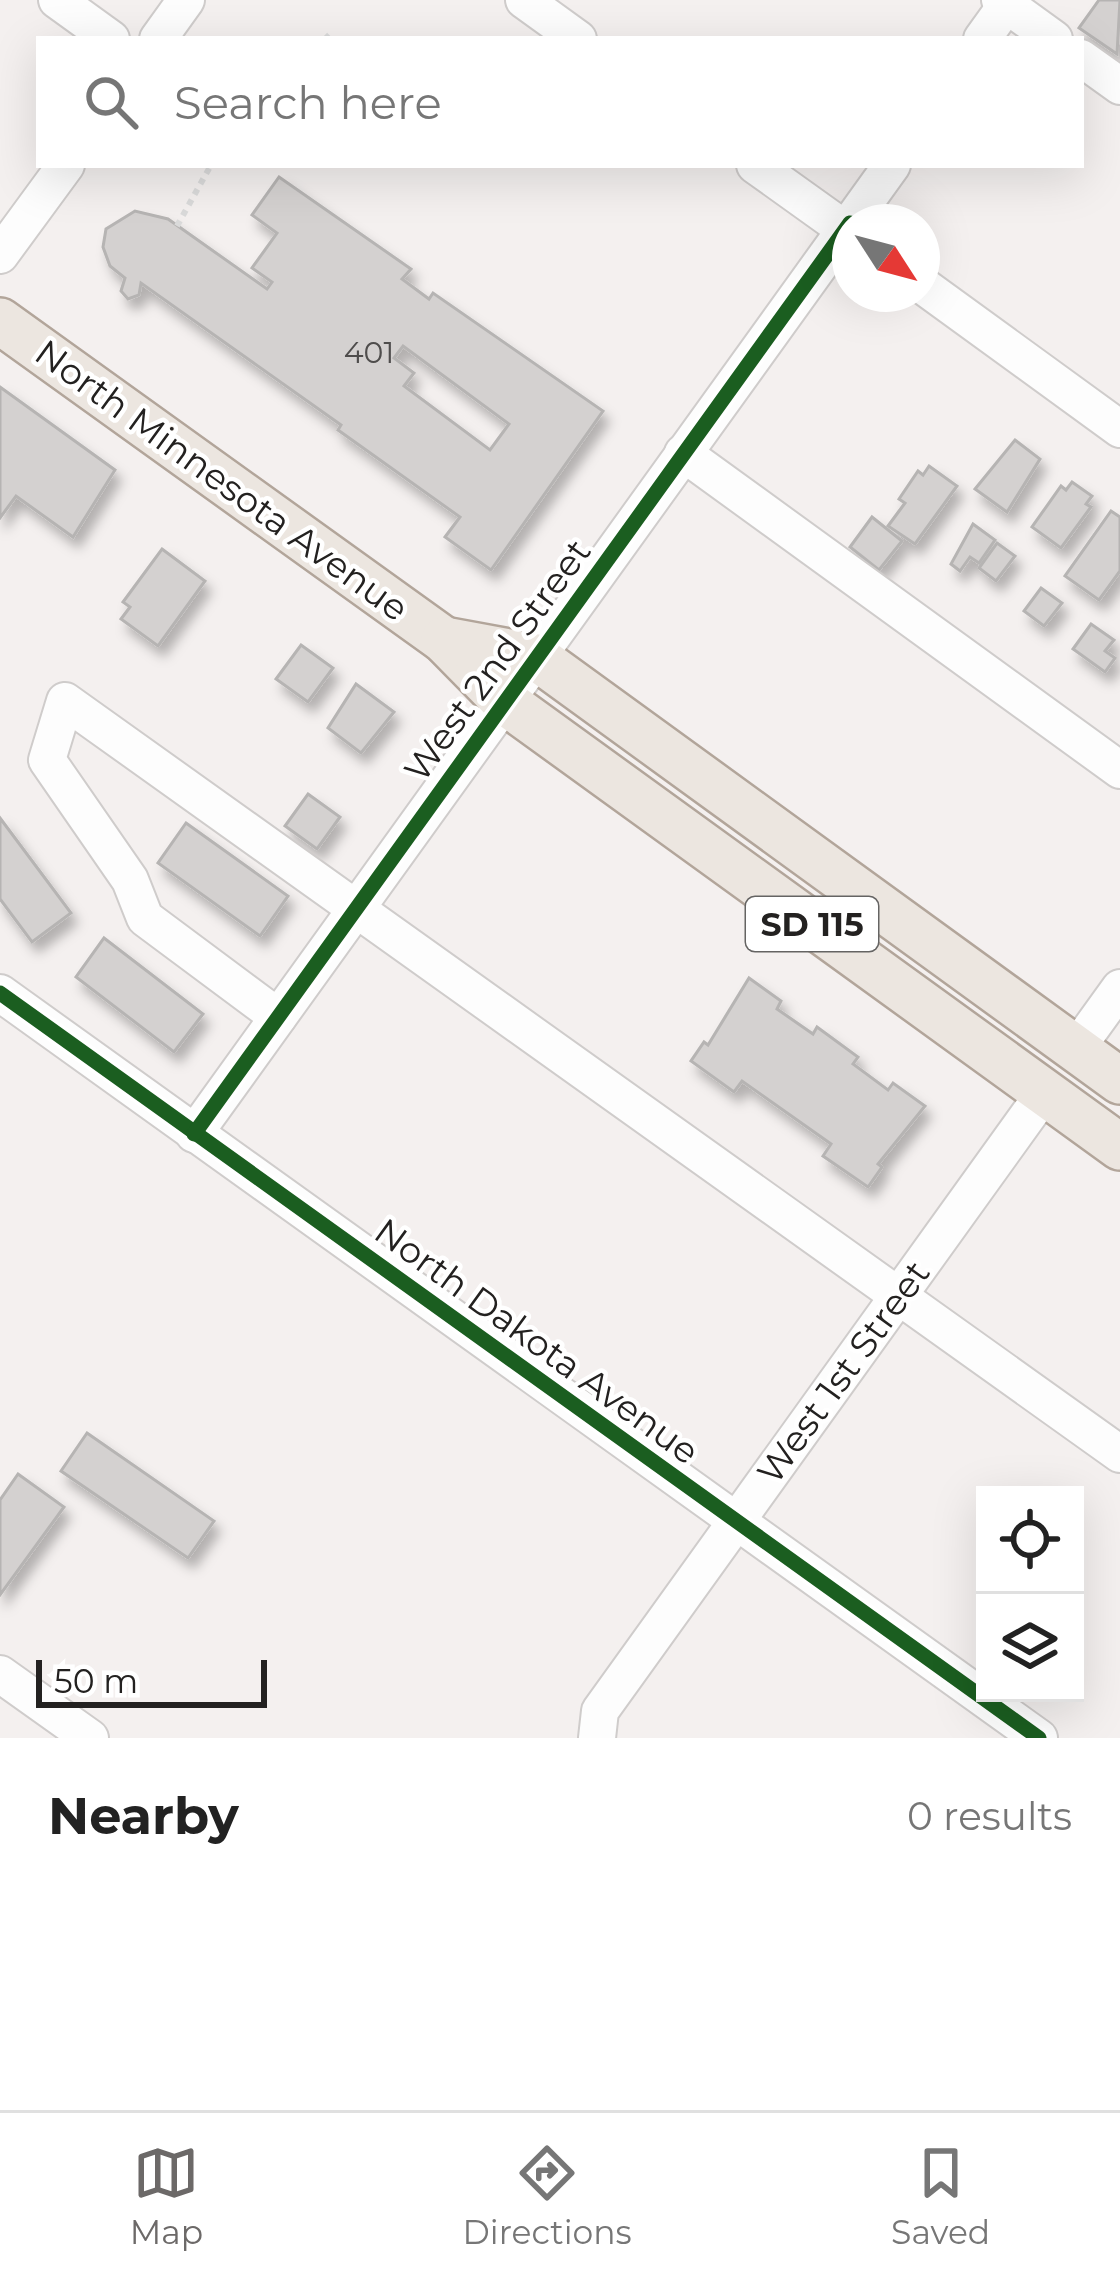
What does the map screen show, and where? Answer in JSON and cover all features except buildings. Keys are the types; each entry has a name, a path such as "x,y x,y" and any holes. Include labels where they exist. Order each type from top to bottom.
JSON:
{"main road":[{"name":"North Minnesota Avenue","path":"0,321 444,640 504,700 1120,1147"},
{"name":"North Minnesota Avenue","path":"444,640 536,656 1120,1081"}],"street":[{"path":"57,0 107,36"},
{"path":"160,36 186,0"},
{"path":"524,0 574,36"},
{"path":"984,36 1005,2 1050,36"},
{"path":"1084,60 1120,86"},
{"path":"0,255 64,168"},
{"path":"759,168 832,216"},
{"name":"West 2nd Street","path":"865,204 890,168"},
{"name":"West 2nd Street","path":"194,1134 832,250"},
{"path":"940,298 1120,429"},
{"path":"682,453 1120,770"},
{"path":"278,1017 146,918 130,880 47,760 65,700 1120,1454"},
{"path":"1076,1049 1120,988"},
{"name":"North Dakota Avenue","path":"0,993 1039,1738"},
{"name":"West 1st Street","path":"598,1725 736,1521 1045,1092"},
{"path":"0,1674 90,1738"}],"path":[{"path":"177,226 209,168"}],"cycle path":[{"path":"194,1134 832,248"},
{"path":"0,993 1039,1738"}]}
